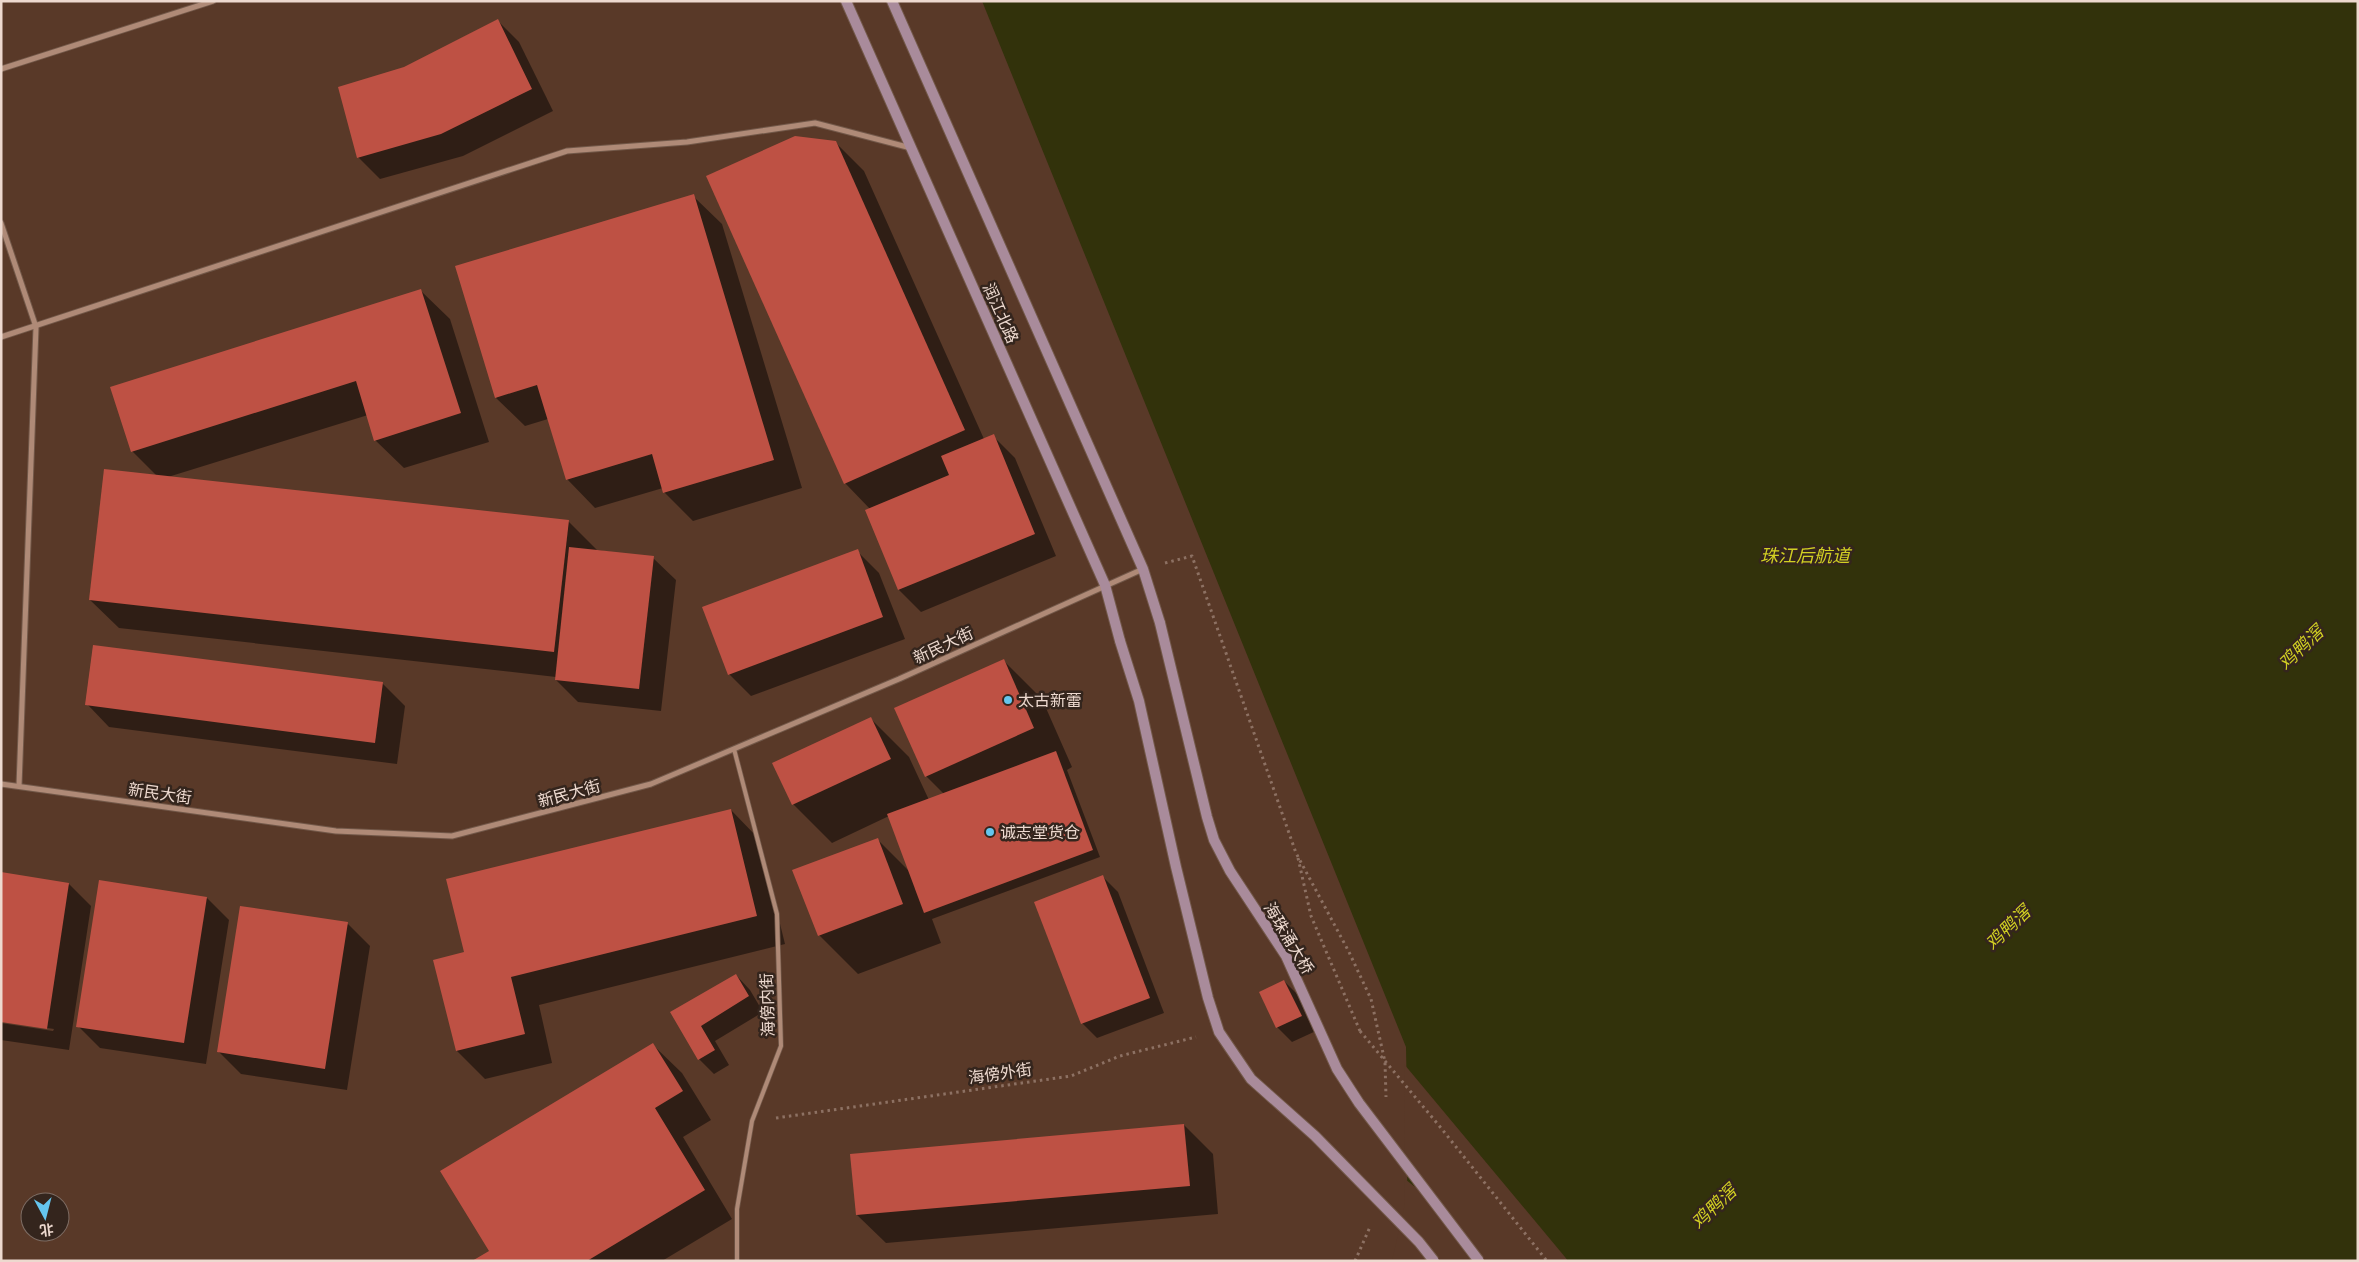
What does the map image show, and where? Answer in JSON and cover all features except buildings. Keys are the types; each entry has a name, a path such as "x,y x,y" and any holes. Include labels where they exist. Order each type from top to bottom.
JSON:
{"main road":[{"name":"润江北路","path":"846,1 1105,585 1139,701 1176,867 1208,998 1219,1032 1251,1080 1315,1136 1419,1242 1434,1261"},
{"name":"润江北路","path":"892,1 1143,569 1160,623"},
{"name":"海珠涌大桥","path":"1160,623 1207,817 1214,840 1226,864 1286,956 1337,1069 1359,1103 1480,1261"}],"street":[{"path":"1,69 213,1"},
{"path":"1,337 567,151 687,142 815,123 911,148"},
{"path":"1,223 36,327 18,786"},
{"name":"新民大街","path":"1,784 336,831 452,836 651,784 899,679 1143,569"}],"lane":[{"name":"海傍内街","path":"734,749 777,914 781,1046 752,1121 738,1209 737,1261"}],"path":[{"path":"1143,569 1192,556 1296,853 1311,916 1360,1031 1441,1128 1547,1261"},
{"path":"1296,853 1349,952 1371,999 1385,1062 1386,1101"},
{"name":"海傍外街","path":"752,1121 1071,1076 1120,1056 1204,1033"},
{"path":"1355,1261 1373,1220"}],"water":[{"name":"珠江后航道","path":"982,1 2358,1 2358,1261 1394,1261 1406,1208 1408,1158 1406,1047"}],"pier":[{"path":"1404,1064 1568,1261 1392,1261 1404,1208 1405,1179 1415,1187 1405,1170"}],"place":[{"name":"太古新蕾","path":"1008,700"},
{"name":"诚志堂货仓","path":"990,832"}],"water label":[{"name":"鸡鸭滘","path":"2301,648"},
{"name":"鸡鸭滘","path":"2008,928"},
{"name":"鸡鸭滘","path":"1714,1207"}]}
